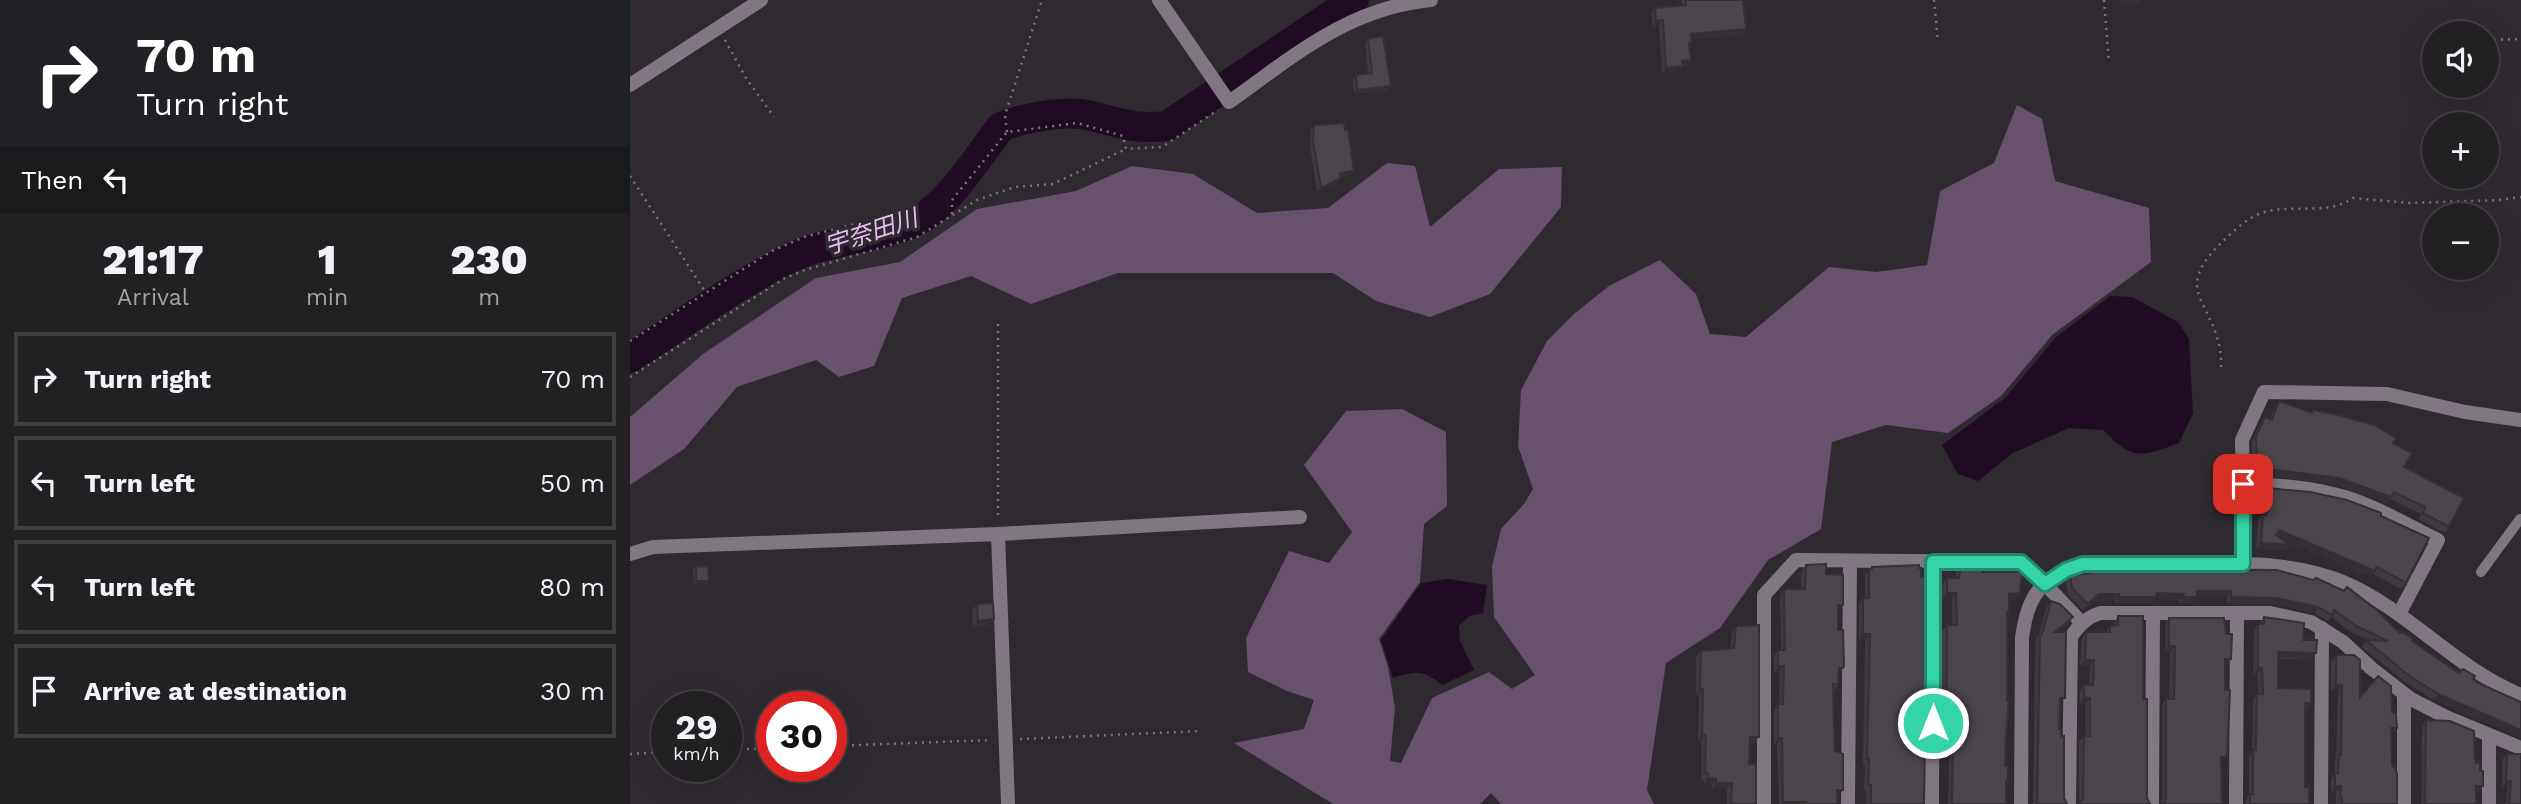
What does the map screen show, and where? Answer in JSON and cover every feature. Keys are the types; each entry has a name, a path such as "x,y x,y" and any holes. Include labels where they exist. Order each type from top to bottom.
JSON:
{"street":[{"path":"630,85 761,0"},
{"path":"1159,0 1228,100 1315,42 1360,17 1383,8 1431,0"},
{"path":"2243,564 2242,440 2263,392 2386,394 2465,412 2521,420"},
{"path":"2243,484 2282,485 2346,498 2373,508 2438,540 2399,614"},
{"path":"630,554 653,547 998,534 1300,517"},
{"path":"998,534 1008,804"},
{"path":"1765,804 1764,595 1796,560 2021,562 2082,623"},
{"path":"1848,804 1850,562"},
{"path":"1932,804 1933,562"},
{"path":"2021,804 2024,619 2031,601 2045,584 2066,570 2083,564 2243,564 2296,569 2342,581 2374,597 2399,614 2466,666 2521,695"},
{"path":"2068,804 2071,637 2089,617 2100,613 2237,613 2281,615 2311,622 2343,642 2404,694 2446,718 2521,748"},
{"path":"2152,804 2153,613"},
{"path":"2236,804 2237,613"},
{"path":"2321,804 2322,628"},
{"path":"2404,694 2404,804"},
{"path":"2488,804 2489,735"}],"lane":[{"path":"2481,572 2521,519"}],"path":[{"path":"1007,132 1005,115 1042,0"},
{"path":"1934,0 1938,42"},
{"path":"2104,0 2109,63"},
{"path":"718,27 746,78 774,117"},
{"path":"2499,40 2521,39"},
{"path":"630,377 785,278 917,237 977,200 1015,187 1052,184 1126,149 1162,147 1228,100"},
{"path":"952,214 952,200 1007,132 1077,123 1123,136 1126,149"},
{"path":"630,176 706,293"},
{"path":"2221,367 2222,355 2218,338 2197,292 2199,272 2215,249 2239,226 2257,215 2287,208 2343,205 2353,198 2411,203 2521,197"},
{"path":"630,341 772,251 804,237 855,224"},
{"path":"998,324 998,534"},
{"path":"847,745 1201,731"},
{"path":"630,754 651,753"}],"shaded area":[{"path":"2017,105 2042,119 2055,181 2149,208 2151,262 2052,335 2001,396 1948,433 1886,425 1832,442 1821,529 1768,560 1720,628 1666,663 1647,790 1654,804 1501,804 1491,793 1480,804 1333,804 1234,743 1304,729 1314,700 1287,691 1248,672 1246,638 1289,551 1329,563 1352,532 1304,465 1346,411 1402,409 1446,432 1447,506 1424,524 1420,582 1379,639 1388,667 1395,708 1390,761 1401,763 1432,698 1489,672 1512,689 1535,675 1494,617 1492,566 1501,529 1524,504 1533,489 1518,446 1521,390 1547,341 1574,314 1609,286 1660,260 1696,294 1710,334 1746,337 1829,267 1876,272 1927,265 1940,191 1994,163"},
{"path":"1387,163 1415,166 1430,227 1499,169 1562,167 1561,207 1490,294 1430,317 1376,301 1333,273 1118,273 1031,304 971,276 902,298 874,366 839,377 816,360 737,387 684,449 630,485 630,417 703,354 816,278 900,262 977,209 1076,191 1132,166 1193,174 1257,213 1328,208"},
{"path":"2110,296 2132,297 2178,322 2189,339 2193,413 2179,443 2154,452 2137,453 2122,447 2103,430 2069,428 2013,453 1978,481 1958,474 1942,445 2005,398 2056,337"},
{"path":"1448,579 1487,585 1483,613 1469,616 1459,626 1460,641 1474,670 1442,685 1419,673 1393,678 1381,640 1421,583"}],"building":[{"path":"1686,0 1743,0 1746,29 1691,34 1691,60 1682,61 1683,66 1666,68 1663,20 1656,21 1655,8 1686,5"},
{"path":"1383,36 1391,86 1357,90 1356,75 1372,73 1368,39"},
{"path":"1344,123 1345,130 1348,130 1354,171 1340,173 1341,178 1321,188 1313,141 1314,125"},
{"path":"2279,401 2312,413 2313,410 2334,414 2374,425 2396,438 2393,443 2412,453 2404,467 2464,498 2449,527 2423,513 2425,507 2394,492 2391,497 2339,478 2268,469 2268,465 2257,464 2256,436 2265,417 2272,420"},
{"path":"2268,488 2310,492 2347,500 2381,513 2381,516 2429,538 2406,583 2377,567 2375,571 2279,530 2276,535 2290,545 2261,543"},
{"path":"1826,564 1826,574 1843,575 1843,605 1838,605 1838,630 1843,630 1844,666 1839,668 1838,685 1833,684 1833,693 1835,751 1843,754 1843,790 1837,790 1837,804 1783,802 1782,738 1778,738 1778,704 1783,704 1784,666 1778,666 1778,650 1785,650 1784,589 1805,589 1806,565"},
{"path":"1919,565 1921,577 1927,577 1924,804 1871,804 1867,759 1870,634 1863,634 1863,598 1869,598 1869,569 1872,567"},
{"path":"708,566 709,581 696,581 696,567"},
{"path":"1961,566 1982,566 1982,572 2022,572 2020,593 2009,594 2007,612 2009,701 2005,766 2008,766 2006,804 1952,804 1953,753 1946,753 1947,625 1957,625 1956,593 1947,593 1947,578 1959,578"},
{"path":"2108,570 2277,570 2313,580 2316,578 2344,591 2347,587 2377,610 2400,633 2401,631 2413,639 2412,641 2459,673 2463,669 2475,676 2473,679 2478,683 2521,702 2521,730 2438,694 2408,675 2366,640 2388,641 2356,626 2334,610 2332,615 2318,607 2276,598 2231,597 2231,591 2197,591 2197,597 2157,593 2156,597 2099,594 2088,604 2072,588 2070,576"},
{"path":"2051,601 2060,604 2073,617 2055,632 2066,632 2065,698 2060,698 2059,729 2061,737 2064,736 2064,798 2067,804 2037,804 2040,634"},
{"path":"993,603 994,619 978,621 977,604"},
{"path":"2118,616 2143,616 2143,699 2147,699 2147,798 2150,804 2080,804 2083,799 2084,736 2090,736 2090,698 2084,698 2084,685 2093,685 2094,660 2085,660 2086,632 2110,632 2110,626 2118,625"},
{"path":"2264,617 2304,623 2303,640 2317,640 2316,653 2278,652 2278,688 2311,689 2311,703 2305,703 2305,787 2309,787 2309,804 2250,804 2250,794 2253,794 2253,750 2256,750 2257,694 2263,694 2262,668 2258,668 2258,624 2264,624"},
{"path":"2169,618 2224,618 2226,634 2232,634 2231,659 2225,659 2225,690 2230,690 2227,757 2221,757 2222,804 2163,804 2166,799 2166,699 2174,699 2175,646 2169,646"},
{"path":"1759,625 1759,737 1750,737 1749,764 1756,764 1756,804 1731,804 1732,783 1716,783 1716,779 1708,778 1708,773 1705,773 1706,735 1702,735 1703,689 1700,689 1701,651 1734,648 1736,626"},
{"path":"2336,655 2354,655 2360,660 2360,697 2378,676 2391,686 2392,712 2396,715 2397,728 2391,728 2392,765 2397,774 2397,804 2342,804 2341,786 2335,786 2335,773 2338,773 2341,755 2342,685 2336,685"},
{"path":"2426,720 2450,721 2474,731 2476,763 2480,763 2480,771 2483,771 2483,786 2476,786 2476,804 2425,804"},
{"path":"2507,754 2521,754 2521,804 2509,804 2511,781 2506,781"}],"waterway":[{"name":"宇奈田川","path":"630,358 730,292 793,257 825,246 895,229 925,216 946,198 1001,127 1055,114 1087,115 1135,126 1167,126 1354,0"}],"route":[{"path":"1933,723 1933,562 2021,562 2045,584 2066,570 2083,564 2243,564 2243,484"}]}
